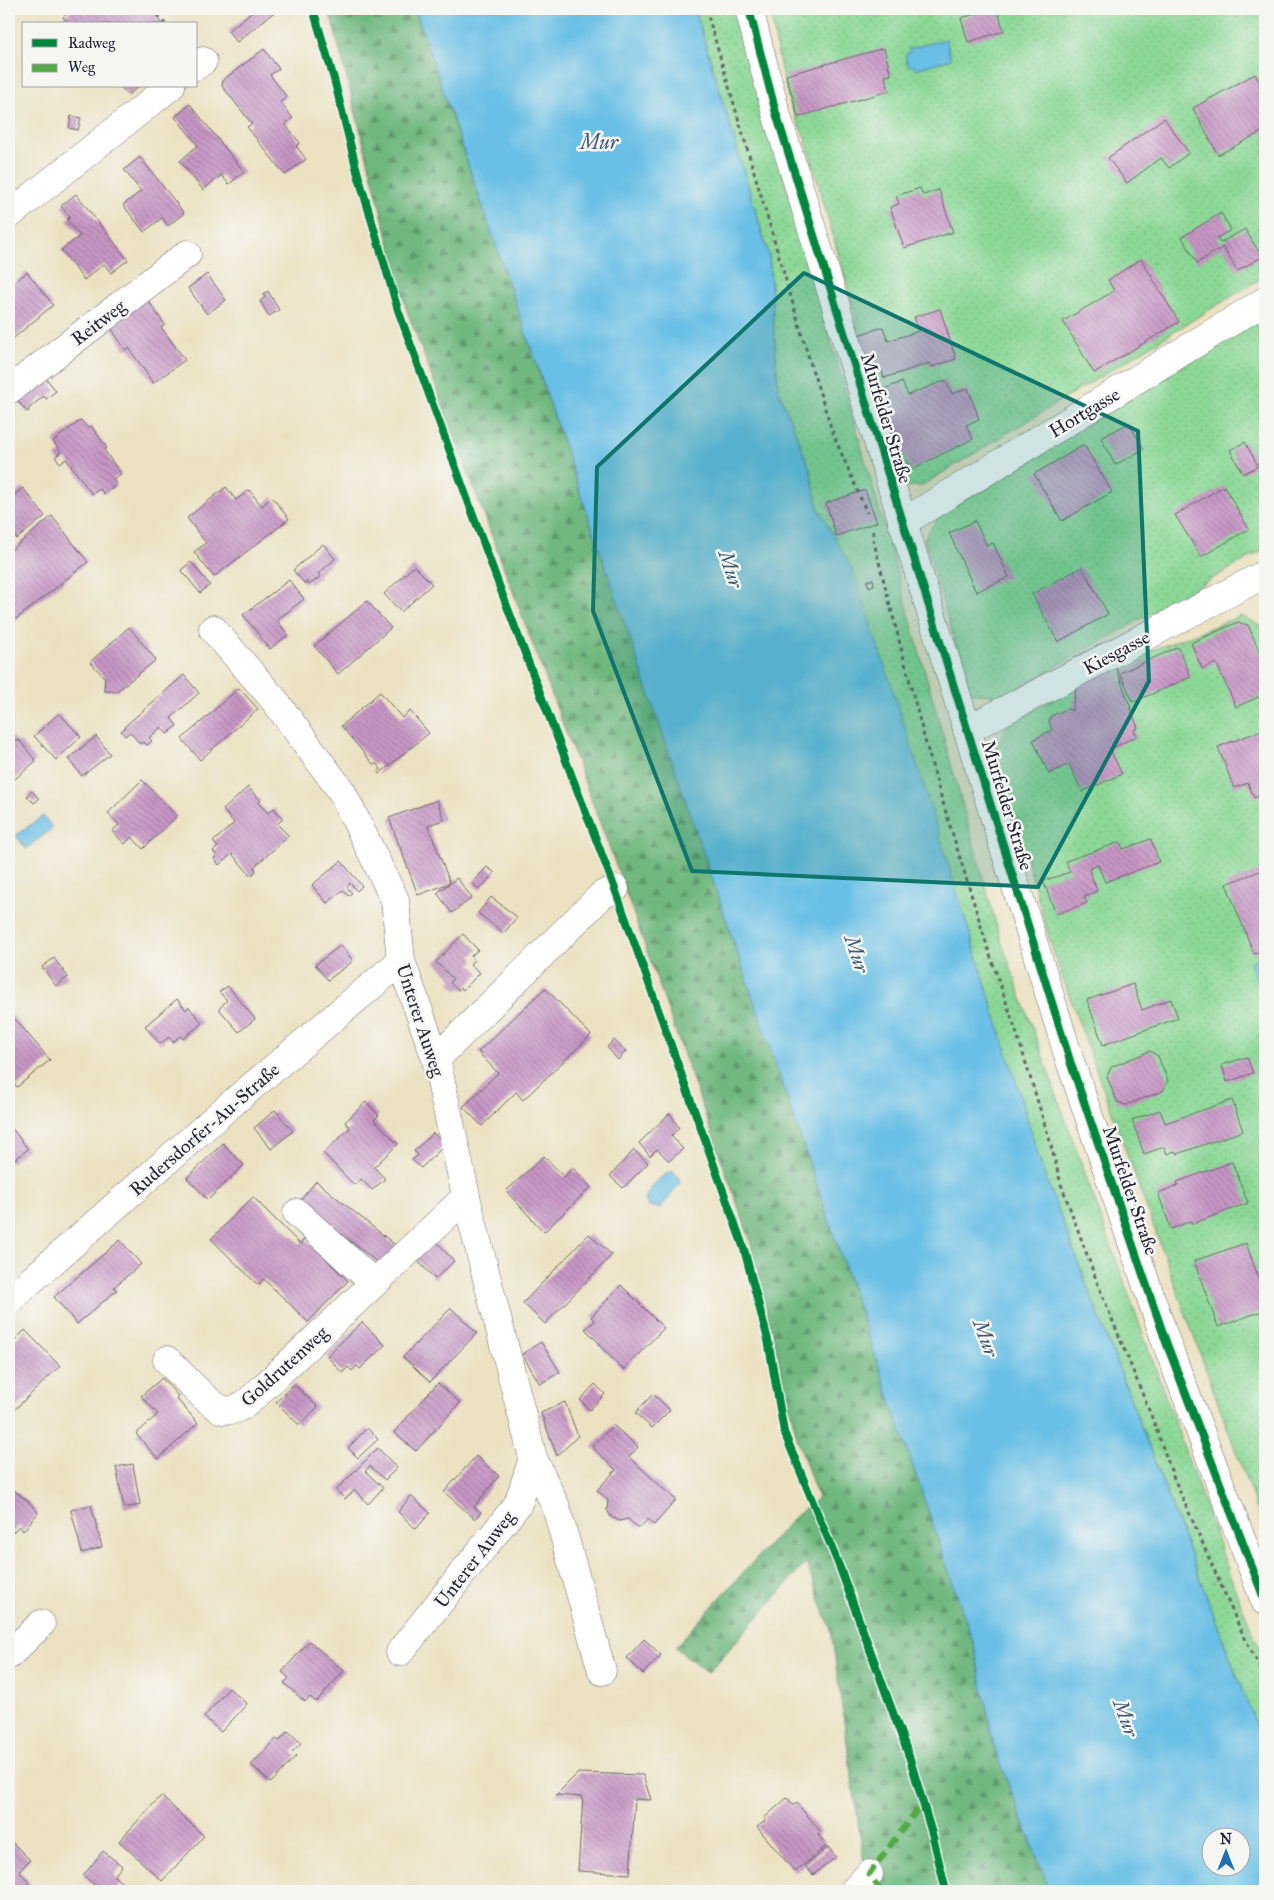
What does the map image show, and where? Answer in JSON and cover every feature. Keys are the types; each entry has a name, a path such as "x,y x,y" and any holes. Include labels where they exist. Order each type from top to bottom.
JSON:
{"street":[{"name":"Murfelder Straße","path":"749,9 776,113 1071,1064 1153,1305 1265,1601"},
{"path":"9,215 168,88"},
{"name":"Reitweg","path":"9,390 187,254"},
{"name":"Hortgasse","path":"902,523 1265,301"},
{"name":"Kiesgasse","path":"967,730 1265,574"},
{"name":"Unterer Auweg","path":"213,629 274,700 342,792 395,900 401,960 436,1059 466,1196 533,1458 556,1507 602,1671"},
{"path":"436,1059 602,895 615,889"},
{"name":"Rudersdorfer-Au-Straße","path":"9,1300 230,1105 401,960"},
{"name":"Goldrutenweg","path":"167,1360 208,1400 223,1410 237,1410 248,1402 466,1196"},
{"path":"297,1213 374,1283"},
{"name":"Unterer Auweg","path":"400,1652 518,1504 533,1458"},
{"path":"9,1655 41,1624"}],"path":[{"path":"153,9 163,22"},
{"path":"706,9 813,372 834,436 868,516"},
{"path":"873,532 902,523"},
{"path":"872,524 875,548 926,747 1049,1138 1060,1184 1096,1282 1153,1420 1173,1476 1238,1624 1265,1678"}],"highlighted area":[{"path":"804,273 1138,431 1149,681 1038,887 692,871 593,611 597,467"}],"green space":[{"path":"329,9 415,9 974,1645 994,1747 1050,1891 868,1891 831,1630 806,1563 708,1673 675,1647 794,1517 818,1498 797,1438 750,1240 620,876 406,308"},
{"path":"695,9 735,9 1000,938 1236,1592 1265,1662 1265,1749 1042,1168 1021,1098 833,537 818,507 810,469 778,389 769,256"},
{"path":"770,9 1265,9 1265,276 921,486 905,486 856,331 856,316 805,137 786,91"},
{"path":"1265,316 1265,549 1002,697 970,692 924,538 941,514"},
{"path":"1241,616 1265,628 1265,1531 1054,954 995,749 1008,725 1111,666"}],"water":[{"name":"Mur","path":"415,9 695,9 769,256 778,389 810,469 818,507 853,571 912,748 1042,1168 1265,1749 1265,1891 1050,1891 994,1747 974,1645"},
{"path":"946,39 951,59 915,69 914,66 908,65 906,54 910,52 909,49"},
{"path":"43,816 53,828 26,849 16,835"},
{"path":"1265,956 1265,978 1257,981 1250,962"},
{"path":"672,1171 678,1176 680,1183 661,1208 649,1206 645,1200 649,1191 659,1179"}],"building":[{"path":"73,9 150,9 160,22 67,22 63,17"},
{"path":"255,9 278,9 237,42 228,31"},
{"path":"997,9 1004,31 968,42 961,18"},
{"path":"884,48 891,75 885,76 889,91 798,117 786,75"},
{"path":"264,49 279,69 270,75 287,97 280,102 293,118 285,124 300,143 296,146 306,159 285,175 247,127 252,124 222,86 223,80"},
{"path":"1255,74 1265,92 1265,130 1218,155 1193,108"},
{"path":"122,88 137,88 128,95"},
{"path":"190,104 244,172 229,184 221,175 203,190 180,161 198,145 175,117"},
{"path":"71,116 81,118 78,130 69,128"},
{"path":"1164,118 1189,153 1169,168 1161,158 1127,183 1108,158"},
{"path":"140,157 184,213 168,226 162,218 144,232 123,205 141,191 124,170"},
{"path":"920,188 923,195 939,190 953,232 904,248 890,207 899,204 896,196"},
{"path":"76,194 128,260 111,273 104,264 84,280 61,250 80,236 67,220 70,217 61,206"},
{"path":"1221,213 1231,230 1217,238 1220,243 1245,229 1262,257 1237,271 1223,247 1197,263 1182,237"},
{"path":"1265,224 1265,241 1258,229"},
{"path":"1141,259 1179,322 1094,373 1063,321 1114,291 1108,280"},
{"path":"27,272 53,305 9,342 9,287"},
{"path":"207,274 226,300 207,314 188,288"},
{"path":"268,291 279,310 269,316 260,301 265,297 263,294"},
{"path":"147,299 165,325 161,327 185,360 153,383 129,348 126,350 109,325"},
{"path":"940,309 956,359 931,367 930,363 884,378 882,371 871,374 858,335 883,327 888,341 919,331 914,317"},
{"path":"45,377 56,391 46,399 44,396 27,412 17,400"},
{"path":"946,380 952,394 968,388 979,419 966,425 973,439 910,470 881,390 902,382 908,395"},
{"path":"81,420 88,428 91,426 107,448 104,450 121,474 113,479 117,485 104,494 100,489 92,494 66,459 60,463 55,457 61,452 53,441"},
{"path":"1129,423 1144,449 1115,465 1101,438"},
{"path":"1245,442 1258,466 1243,474 1230,450"},
{"path":"1084,445 1112,492 1062,521 1034,474"},
{"path":"1224,486 1249,529 1201,557 1175,515"},
{"path":"226,487 236,500 249,490 262,506 272,497 289,519 214,577 194,552 206,543 187,518"},
{"path":"23,488 45,516 17,539 9,529 9,499"},
{"path":"865,490 877,522 836,536 826,503"},
{"path":"52,516 88,562 9,625 9,552"},
{"path":"975,521 987,546 993,543 1009,577 976,592 949,533"},
{"path":"323,544 335,559 318,574 320,577 309,585 307,581 305,584 293,570"},
{"path":"191,562 210,585 200,593 181,570"},
{"path":"414,566 432,584 401,612 384,594"},
{"path":"1082,567 1108,614 1058,642 1032,594"},
{"path":"873,579 874,585 869,587 867,581"},
{"path":"289,580 304,599 277,620 288,635 270,649 243,615"},
{"path":"367,601 391,628 338,674 314,646"},
{"path":"1238,622 1248,625 1265,665 1265,694 1236,707 1216,663 1202,669 1191,643"},
{"path":"129,627 156,660 117,691 104,691 105,678 90,662"},
{"path":"1178,647 1191,677 1133,702 1120,673"},
{"path":"1115,665 1138,728 1134,730 1137,736 1110,749 1122,774 1082,792 1069,764 1049,774 1033,740 1052,730 1049,722 1051,716 1067,709 1072,711 1076,688"},
{"path":"184,675 199,693 171,718 177,726 167,734 161,727 149,738 152,741 147,745 143,742 140,744 130,732 125,736 121,731 124,727"},
{"path":"239,688 258,709 200,760 182,739"},
{"path":"380,692 402,718 410,711 429,733 379,774 381,769 376,763 374,765 341,726"},
{"path":"59,713 81,737 56,760 34,736"},
{"path":"1265,729 1265,793 1254,798 1248,783 1234,788 1218,747"},
{"path":"96,736 110,754 82,776 68,759"},
{"path":"12,737 17,742 19,740 36,761 9,784 9,740"},
{"path":"142,780 177,816 143,849 132,837 125,844 112,831 119,825 108,813"},
{"path":"248,787 261,801 258,803 268,813 274,808 283,819 277,824 289,836 254,867 256,871 251,876 232,854 219,865 214,858 217,856 213,851 218,847 213,842 234,823 223,810"},
{"path":"32,791 39,799 34,803 27,796"},
{"path":"437,800 444,820 428,825 450,883 418,895 389,818"},
{"path":"1151,839 1159,862 1105,882 1098,865 1089,869 1097,891 1084,896 1087,903 1056,914 1043,881 1070,872 1066,861 1120,842 1123,849"},
{"path":"341,861 362,886 357,891 350,883 347,887 352,893 348,896 343,890 327,903 312,885"},
{"path":"487,867 495,873 479,890 472,883"},
{"path":"1265,869 1265,950 1254,954 1226,884"},
{"path":"457,878 472,898 452,913 437,893"},
{"path":"491,897 517,917 504,933 478,913"},
{"path":"463,934 478,950 471,956 474,960 470,964 480,973 463,990 461,988 458,990 450,983 453,979 436,962"},
{"path":"341,945 353,961 328,980 315,965"},
{"path":"54,958 68,977 56,986 42,967"},
{"path":"1133,984 1142,1010 1171,999 1178,1018 1103,1045 1087,1000"},
{"path":"228,986 255,1019 239,1032 219,1009 227,1000 219,992"},
{"path":"545,988 591,1035 523,1100 516,1092 482,1126 463,1107 498,1073 478,1052"},
{"path":"177,999 186,1010 189,1007 202,1023 183,1039 180,1036 173,1042 169,1037 160,1044 145,1026"},
{"path":"9,1012 50,1060 17,1087 9,1077"},
{"path":"614,1040 626,1051 618,1060 607,1047"},
{"path":"1150,1051 1158,1056 1168,1081 1163,1091 1126,1105 1117,1102 1107,1077 1111,1067"},
{"path":"1247,1057 1253,1073 1227,1082 1222,1065"},
{"path":"1232,1100 1243,1131 1177,1154 1175,1151 1167,1154 1164,1147 1144,1154 1132,1120 1160,1110 1165,1123"},
{"path":"366,1102 379,1115 374,1120 398,1144 374,1167 385,1179 372,1190 361,1179 354,1185 323,1153 350,1128 345,1122"},
{"path":"275,1110 293,1131 271,1149 254,1128"},
{"path":"670,1113 679,1128 671,1136 683,1149 669,1161 657,1149 650,1156 639,1143"},
{"path":"11,1127 28,1149 9,1164 9,1129"},
{"path":"433,1133 446,1144 421,1168 412,1160 418,1155 414,1151"},
{"path":"223,1143 244,1165 208,1200 187,1178"},
{"path":"634,1150 648,1163 623,1188 610,1176"},
{"path":"544,1156 564,1177 573,1168 591,1187 544,1232 506,1191"},
{"path":"1232,1162 1248,1203 1192,1224 1191,1221 1171,1229 1158,1193 1178,1185 1177,1182"},
{"path":"316,1181 399,1248 383,1267 300,1201"},
{"path":"253,1197 300,1244 305,1238 348,1281 308,1322 264,1279 258,1285 211,1239"},
{"path":"589,1234 612,1255 545,1324 523,1303"},
{"path":"120,1240 141,1264 114,1287 117,1290 77,1324 54,1297"},
{"path":"435,1240 454,1261 435,1279 415,1258"},
{"path":"1246,1243 1265,1296 1265,1310 1218,1327 1194,1261"},
{"path":"621,1285 664,1328 623,1370 585,1329 595,1321 591,1317"},
{"path":"451,1308 477,1333 430,1382 403,1357"},
{"path":"362,1322 385,1345 360,1369 357,1366 352,1371 348,1367 342,1373 327,1356"},
{"path":"25,1330 60,1366 9,1415 9,1346"},
{"path":"541,1342 560,1372 540,1384 522,1354"},
{"path":"162,1378 178,1396 176,1398 198,1423 158,1459 136,1434 158,1414 141,1396"},
{"path":"438,1383 460,1403 416,1451 394,1432"},
{"path":"294,1384 318,1407 299,1425 276,1402"},
{"path":"595,1384 605,1394 590,1410 580,1400"},
{"path":"653,1394 670,1410 652,1428 635,1413"},
{"path":"565,1402 578,1436 557,1456 541,1413"},
{"path":"613,1425 638,1447 629,1457 676,1500 654,1525 648,1519 639,1529 628,1519 620,1521 611,1517 607,1510 608,1500 597,1490 616,1470 592,1447"},
{"path":"367,1428 378,1439 358,1458 348,1448"},
{"path":"378,1448 397,1468 385,1480 370,1466 365,1471 383,1488 368,1504 355,1490 345,1499 336,1490"},
{"path":"476,1456 499,1476 474,1507 481,1512 475,1519 444,1492"},
{"path":"133,1464 140,1505 124,1508 116,1467"},
{"path":"10,1487 29,1502 38,1513 23,1531 19,1526 9,1536"},
{"path":"411,1496 430,1513 416,1529 398,1512"},
{"path":"91,1505 102,1547 82,1553 71,1510"},
{"path":"644,1639 661,1655 643,1674 627,1658"},
{"path":"309,1641 344,1671 316,1702 310,1697 305,1702 284,1683 289,1678 282,1672"},
{"path":"229,1688 247,1704 221,1732 204,1717"},
{"path":"288,1731 301,1743 292,1752 296,1756 271,1783 251,1765 276,1739 279,1741"},
{"path":"578,1773 643,1775 651,1800 635,1799 630,1874 578,1871 583,1797 556,1795"},
{"path":"161,1796 204,1836 162,1881 119,1841"},
{"path":"787,1798 793,1805 797,1803 821,1832 818,1835 827,1845 795,1872 757,1827 766,1820 764,1818"},
{"path":"9,1839 30,1860 19,1871 30,1883 22,1891 9,1891"},
{"path":"828,1847 836,1857 813,1875 805,1866"},
{"path":"103,1851 122,1866 114,1876 122,1883 115,1891 103,1891 83,1876"}],"marked path":[{"path":"881,1891 869,1874 923,1802"}],"cycle path":[{"path":"313,9 334,79 357,171 398,310 500,588 615,889 744,1249 768,1340 784,1432 840,1568 910,1759 933,1837 946,1891"},
{"path":"749,9 776,113 1071,1064 1166,1342 1265,1601"}]}
